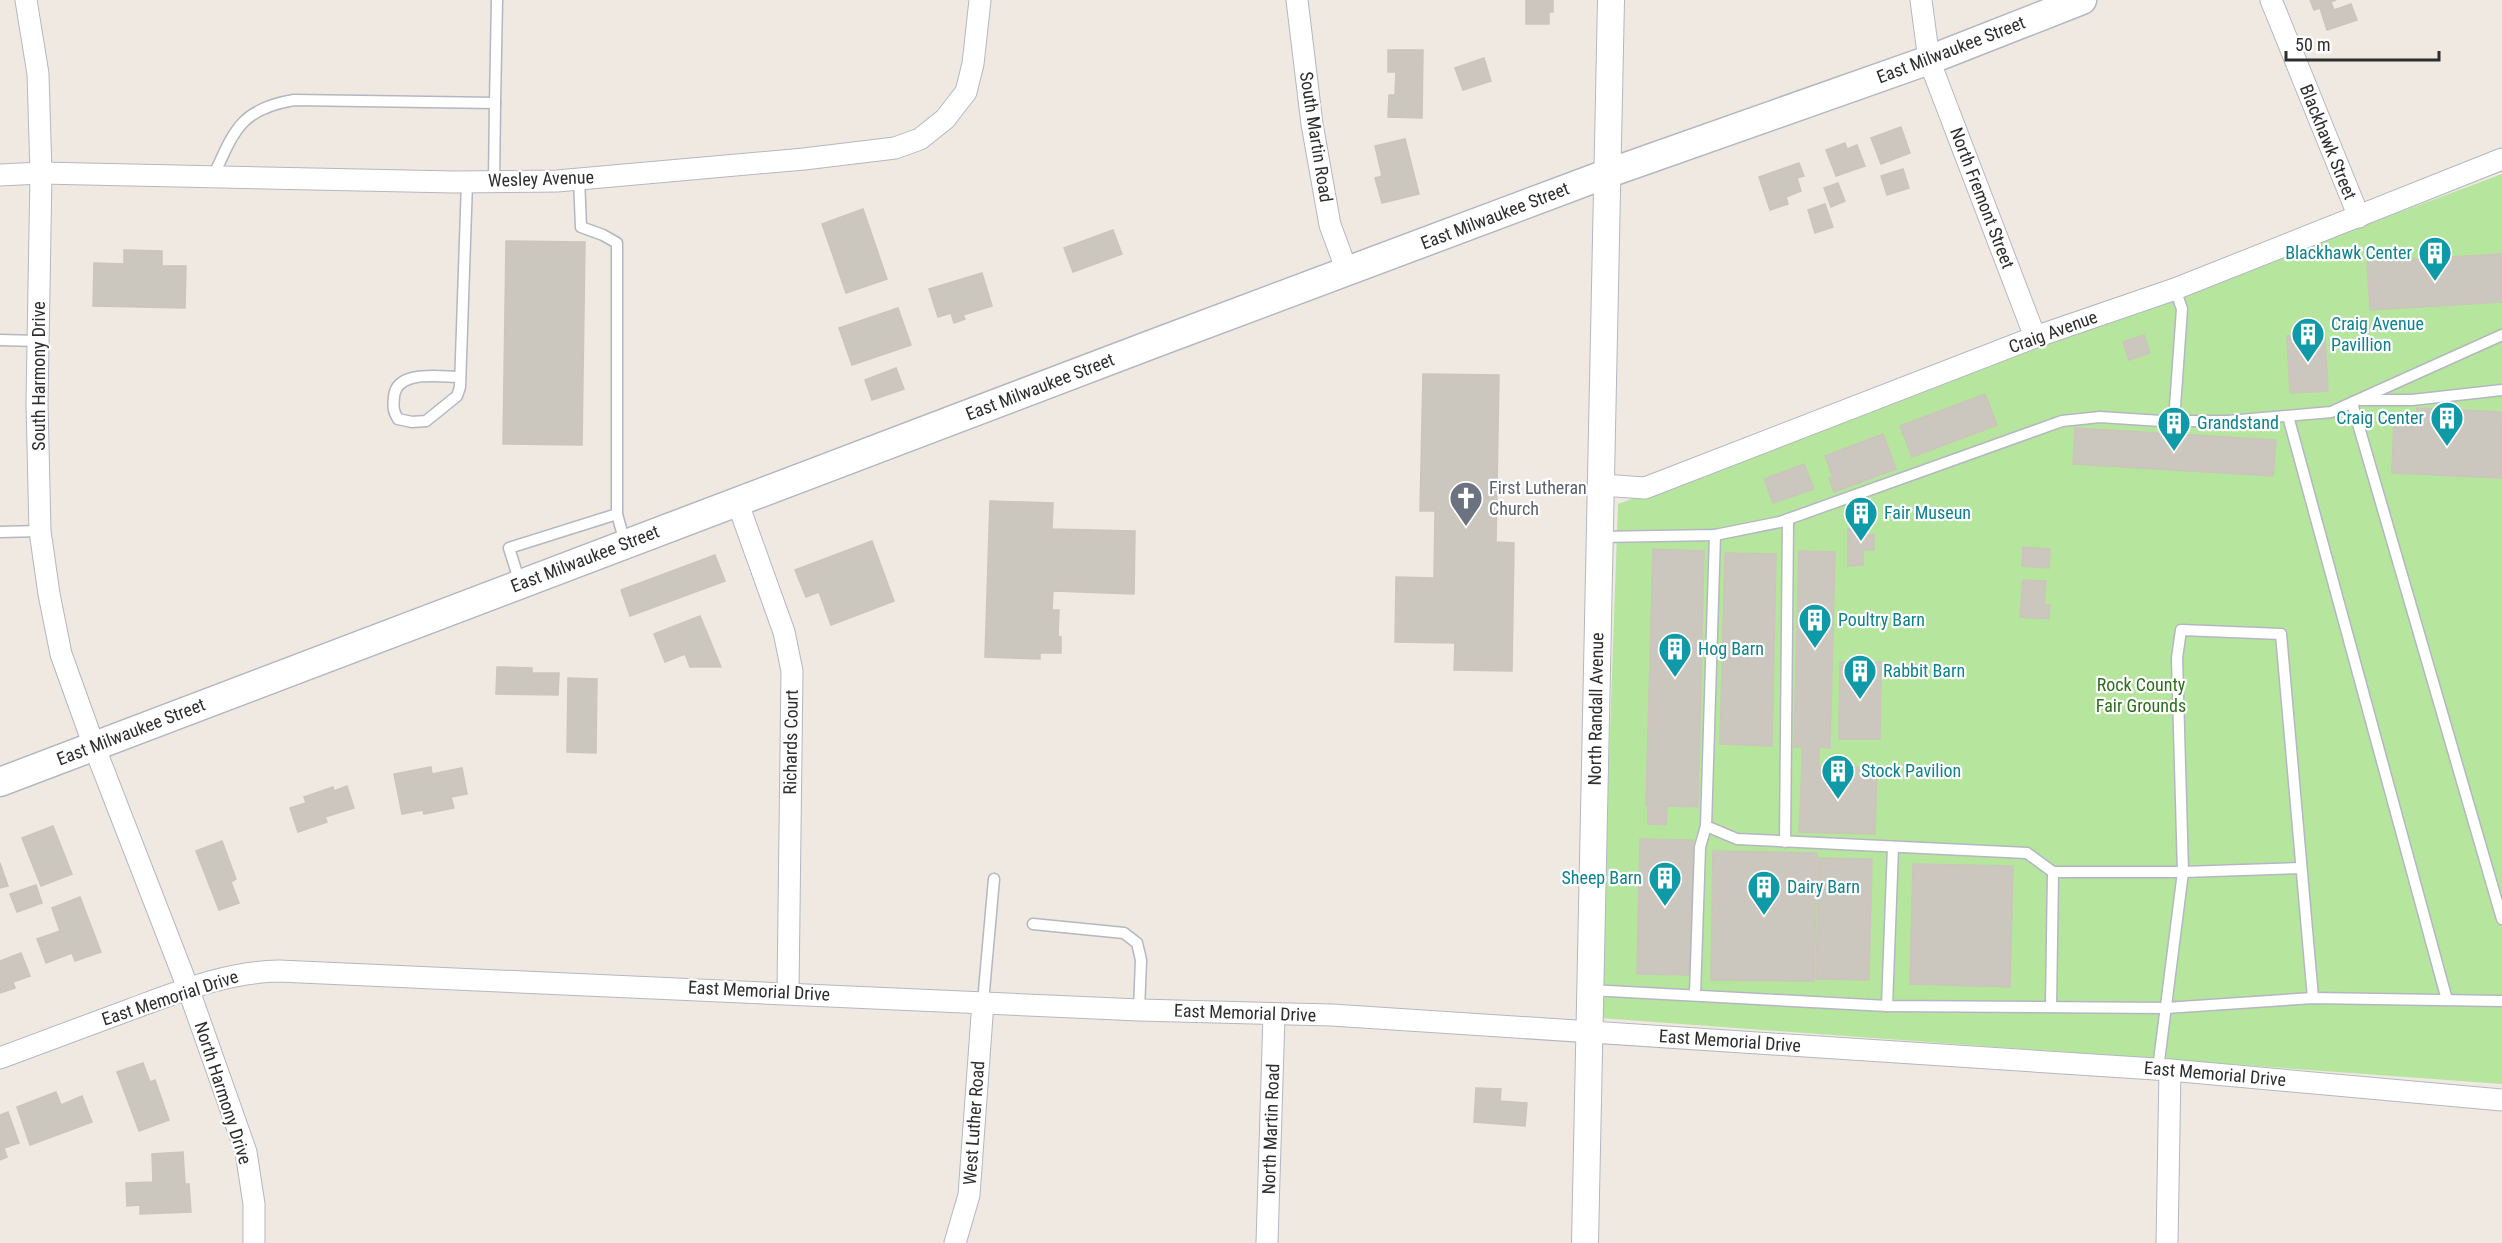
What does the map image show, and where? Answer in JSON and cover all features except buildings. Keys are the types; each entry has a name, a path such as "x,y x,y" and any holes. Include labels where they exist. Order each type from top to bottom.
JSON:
{"main road":[{"name":"East Milwaukee Street","path":"0,782 1347,271 1606,174 1929,60 2082,0"}],"street":[{"name":"South Harmony Drive","path":"26,0 38,74 41,173 38,340 40,531 61,654 94,747"},
{"name":"Wesley Avenue","path":"0,175 41,173 494,182 579,178 895,148 920,139 945,120 966,92 973,64 980,0"},
{"name":"South Martin Road","path":"1297,0 1312,124 1330,225 1347,271"},
{"name":"North Randall Avenue","path":"1585,1243 1611,0"},
{"name":"North Fremont Street","path":"1921,0 1929,60 2036,337"},
{"name":"Blackhawk Street","path":"2271,0 2359,217"},
{"name":"Craig Avenue","path":"1601,485 1645,488 2036,337 2175,289 2502,159"},
{"name":"Richards Court","path":"737,501 784,632 792,670 788,992"},
{"name":"North Harmony Drive","path":"94,747 188,988 246,1152 254,1204 254,1243"},
{"name":"East Memorial Drive","path":"0,1058 188,988 227,976 254,971 279,971 788,992 1139,1010 1332,1015 2164,1070 2502,1100"},
{"name":"West Luther Road","path":"955,1243 969,1195 983,1002"},
{"name":"North Martin Road","path":"1267,1243 1274,1015"},
{"path":"2164,1070 2167,1243"}],"lane":[{"path":"494,182 497,0"},
{"path":"213,177 231,138 250,115 270,104 294,100 495,103"},
{"path":"579,178 581,227 617,243 617,514 626,544"},
{"path":"460,377 413,377 401,381 394,391 393,410 398,419 412,422 426,421 457,396 460,377 467,182"},
{"path":"2174,421 2182,309 2175,289"},
{"path":"1600,537 1732,534 1788,519 2062,421 2100,417 2228,421 2331,412 2502,335"},
{"path":"0,340 38,340"},
{"path":"2354,401 2412,400 2502,390"},
{"path":"2354,401 2502,919"},
{"path":"2288,416 2447,1000"},
{"path":"520,584 510,548 617,514"},
{"path":"1785,842 1788,519"},
{"path":"0,532 40,531"},
{"path":"1695,995 1700,847 1706,826 1715,536"},
{"path":"2164,1070 2166,1008 2183,872 2177,658 2181,630 2281,634 2313,998"},
{"path":"1706,826 1737,839 2027,854 2053,872 2183,872 2301,868"},
{"path":"1887,1006 1893,847"},
{"path":"2051,1007 2053,872"},
{"path":"983,1002 994,879"},
{"path":"1033,924 1124,933 1137,943 1141,960 1139,1010"},
{"path":"1589,990 1887,1006 2166,1008 2313,998 2502,1001"}],"green space":[{"name":"Rock County Fair Grounds","path":"2502,174 2502,1084 1600,1018 1618,504"}],"place":[{"name":"Blackhawk Center","path":"2435,282"},
{"name":"Craig Avenue Pavillion","path":"2308,363"},
{"name":"Craig Center","path":"2447,447"},
{"name":"Grandstand","path":"2174,452"},
{"name":"First Lutheran Church","path":"1466,527"},
{"name":"Fair Museun","path":"1861,542"},
{"name":"Poultry Barn","path":"1815,649"},
{"name":"Hog Barn","path":"1675,678"},
{"name":"Rabbit Barn","path":"1860,700"},
{"name":"Stock Pavilion","path":"1838,800"},
{"name":"Sheep Barn","path":"1665,907"},
{"name":"Dairy Barn","path":"1764,916"}]}
